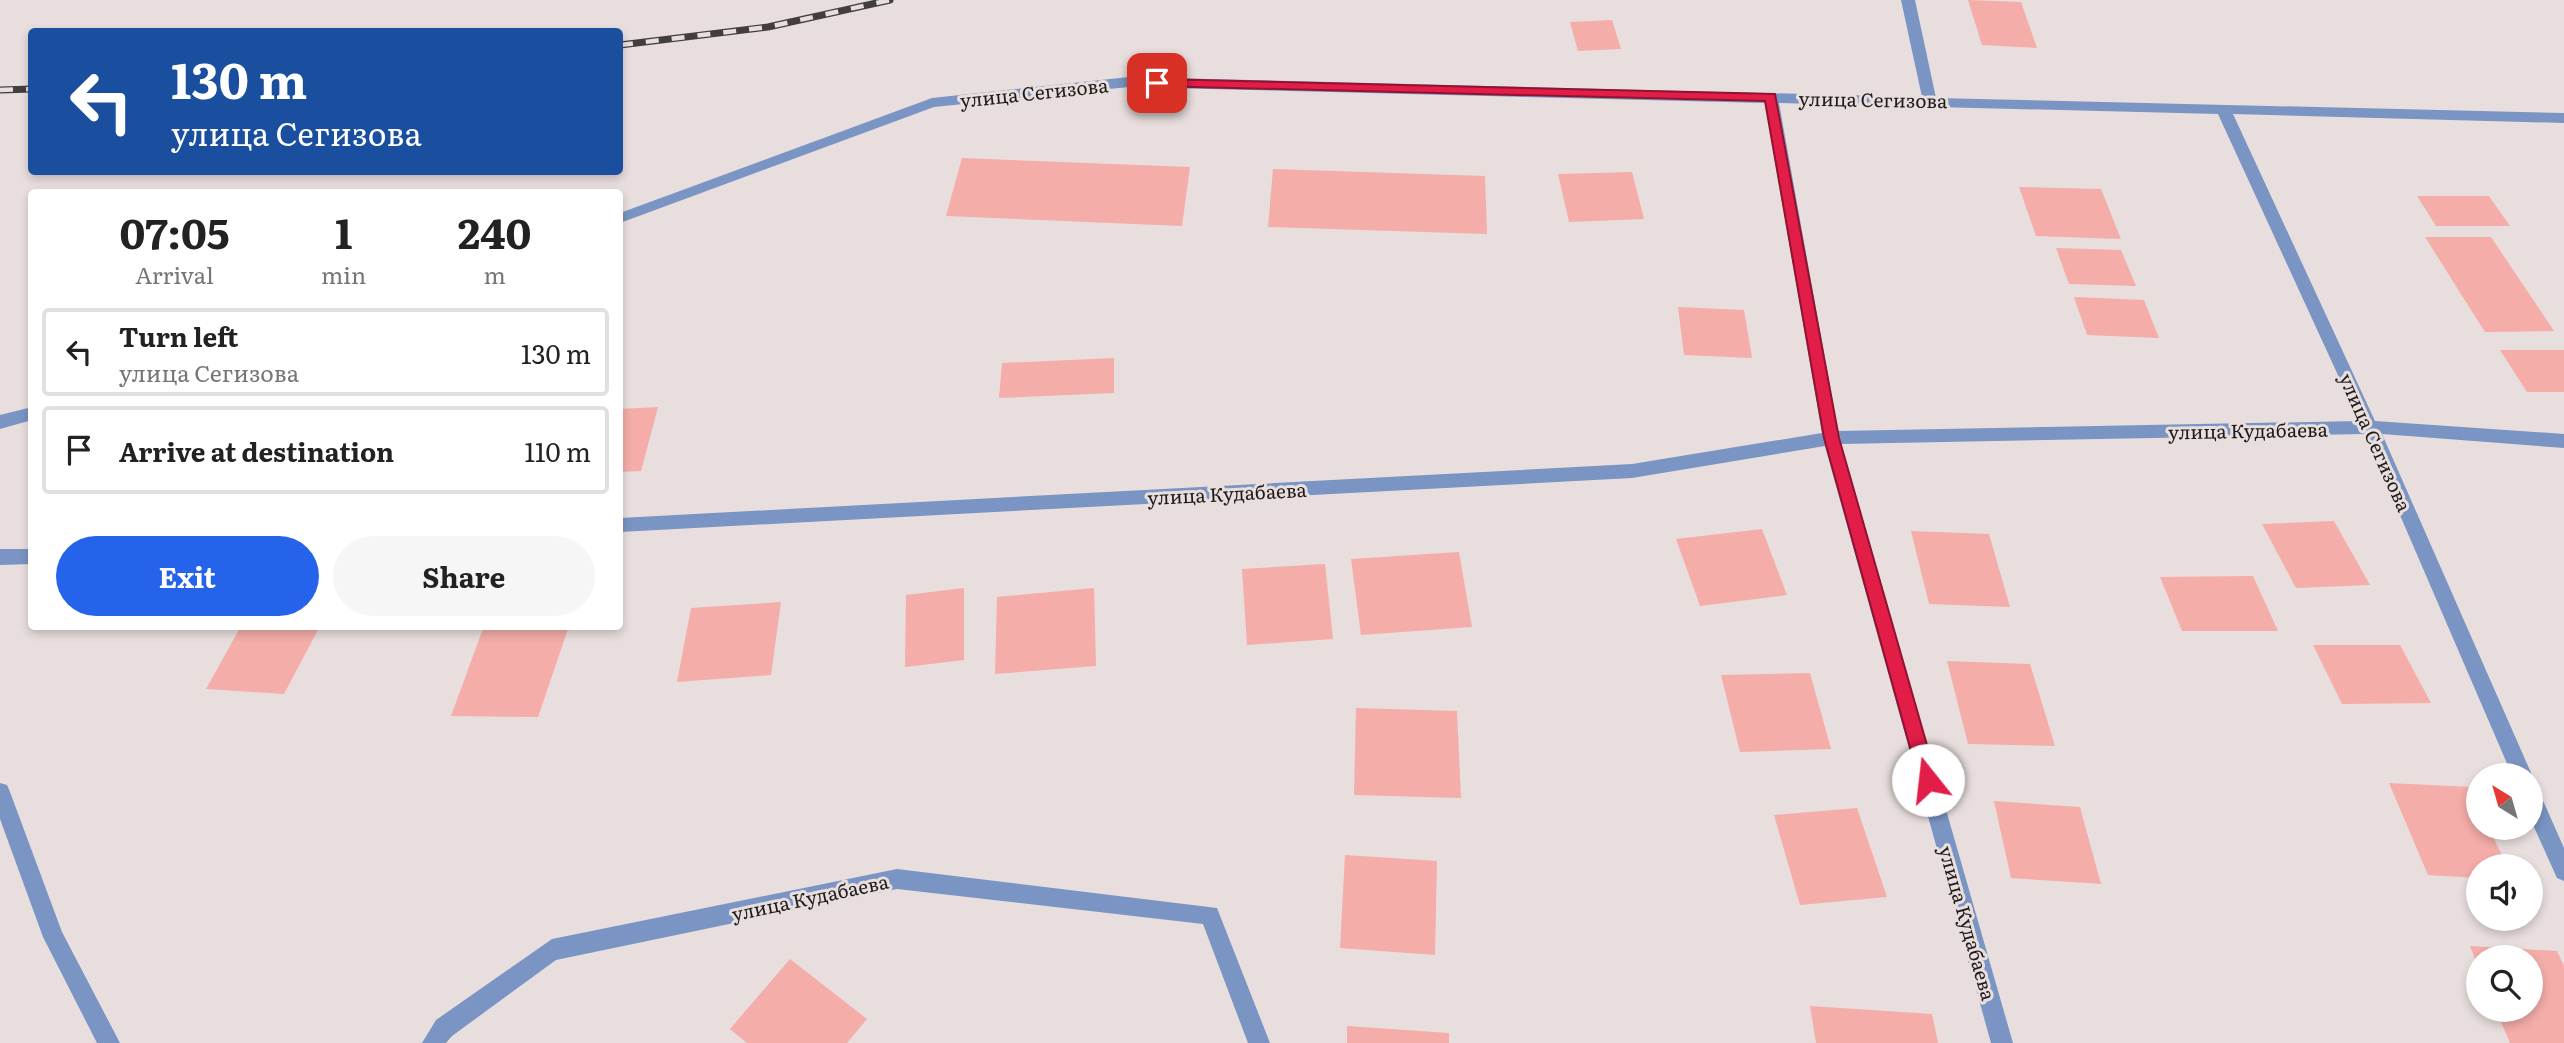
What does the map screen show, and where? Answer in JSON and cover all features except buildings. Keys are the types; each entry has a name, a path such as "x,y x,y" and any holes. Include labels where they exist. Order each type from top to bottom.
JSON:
{"street":[{"path":"1908,0 1930,100"},
{"name":"улица Сегизова","path":"623,217 932,103 1129,82 2564,118"},
{"name":"улица Кудабаева","path":"1771,97 1832,438 2002,1043"},
{"name":"улица Сегизова","path":"2224,111 2370,427 2517,763"},
{"path":"0,422 28,414"},
{"name":"улица Кудабаева","path":"623,525 1632,471 1832,438 2370,427 2564,441"},
{"path":"0,557 28,556"},
{"path":"0,792 53,937 109,1043"},
{"path":"2543,823 2564,871"},
{"name":"улица Кудабаева","path":"433,1043 444,1028 552,950 897,879 1210,915 1259,1043"}],"railway":[{"path":"623,45 768,27 890,0"},
{"path":"0,90 28,89"}],"route":[{"path":"1157,83 1771,97 1832,438 1928,780"}]}
